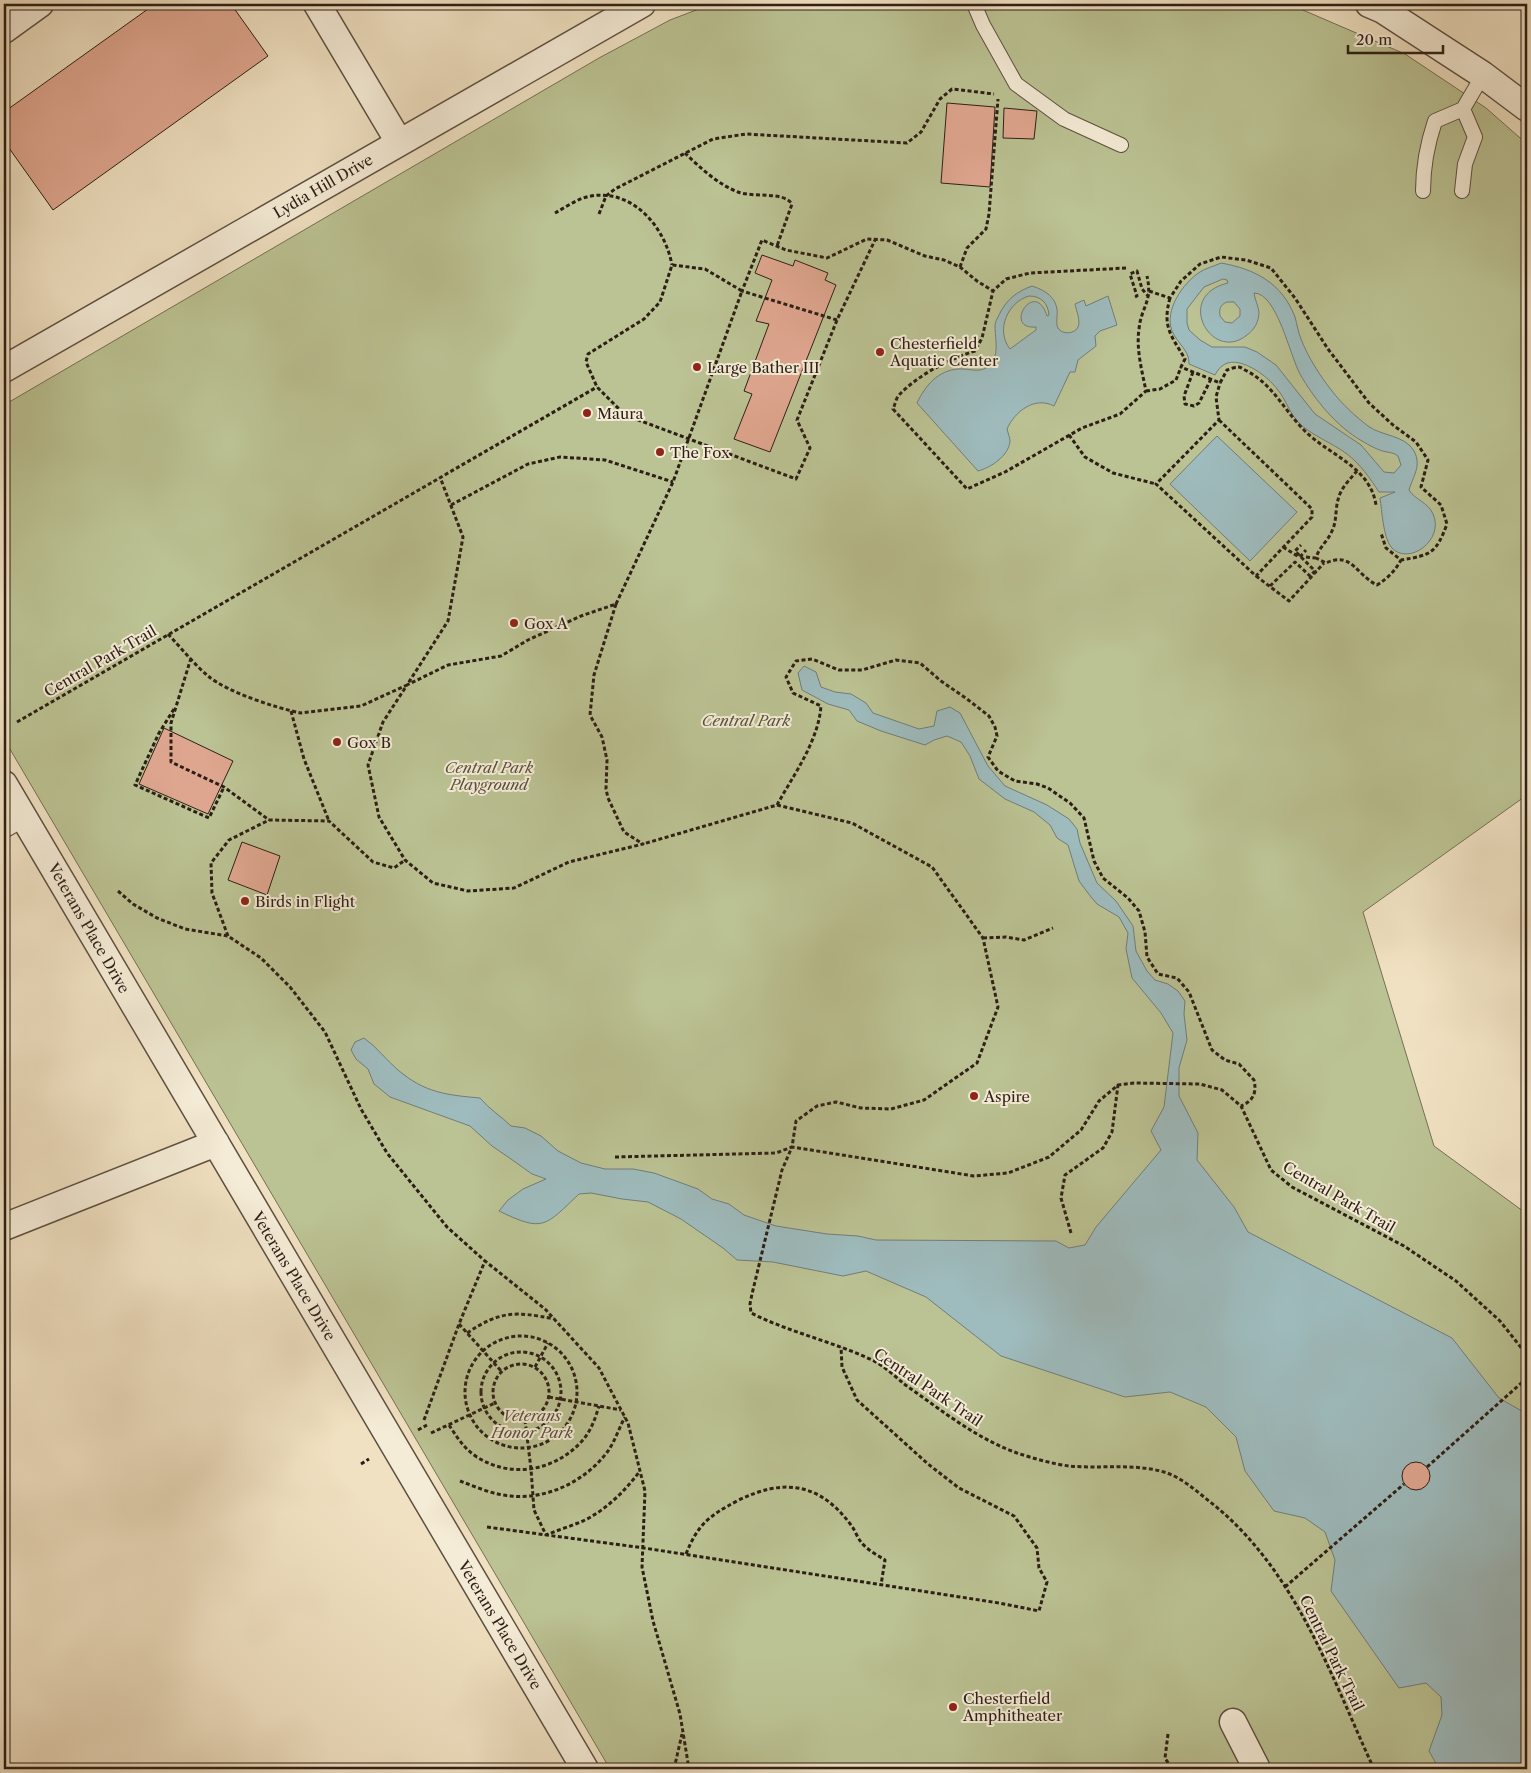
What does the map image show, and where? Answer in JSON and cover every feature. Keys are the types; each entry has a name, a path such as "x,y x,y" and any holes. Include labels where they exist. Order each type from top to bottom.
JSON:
{"street":[{"path":"4,30 40,4"},
{"path":"317,4 399,142"},
{"name":"Lydia Hill Drive","path":"4,369 642,4"},
{"path":"1369,4 1383,10 1483,75 1527,108"},
{"name":"Veterans Place Drive","path":"4,784 14,825 216,1143 585,1769"},
{"path":"4,1227 216,1143"},
{"path":"1233,1722 1257,1769"}],"lane":[{"path":"974,4 983,25 1016,84 1064,119 1121,145"},
{"path":"1423,191 1423,168 1427,144 1434,121 1463,110 1483,75"},
{"path":"1462,191 1466,164 1475,137 1463,110"}],"path":[{"path":"599,214 606,196 615,189 713,139 746,134 907,143 921,132 940,99 952,89 999,94 989,214 986,229 967,248 960,267"},
{"path":"686,153 702,170 737,192 758,196 782,196 788,199 792,204 790,214 777,246"},
{"path":"555,213 590,196 606,196 635,205 651,219 662,234 669,250 672,265 660,302 644,319 588,354 586,362 597,387 625,415 796,479 810,448 797,420 837,320 875,240"},
{"path":"643,844 624,832 608,798 606,789 607,760 602,737 590,715 594,675 616,604 673,482 762,240 786,250 827,258 868,239 887,240 925,256 944,260 960,267 993,291"},
{"path":"1126,268 1030,273 1006,279 993,291 982,338 975,351 958,356 926,374 898,396 893,409 967,489 1005,472 1082,428 1120,414 1146,391 1160,389 1176,380 1185,359 1169,334 1166,313 1170,298 1181,281 1200,264 1221,257 1246,260 1271,268 1295,298 1328,349 1369,403 1393,425 1416,442 1428,460 1421,488 1441,506 1447,524 1439,546 1422,557 1401,560 1386,548 1381,533"},
{"path":"672,265 705,270 742,292 837,320"},
{"path":"1135,298 1137,296 1130,274 1137,271 1142,289 1149,297"},
{"path":"1146,391 1138,349 1139,327 1149,297 1147,276"},
{"path":"1149,291 1170,298"},
{"path":"1181,367 1220,383"},
{"path":"1256,576 1312,517 1312,509 1219,420 1216,397 1220,383 1227,370 1238,367 1254,375 1274,391 1288,412 1305,431 1348,462 1365,479 1375,497 1376,505"},
{"path":"1193,372 1184,396 1186,404 1194,406 1199,403 1211,379"},
{"path":"168,634 597,387"},
{"path":"1156,484 1219,420"},
{"path":"1069,435 1085,457 1114,473 1156,484 1256,576 1289,601 1324,563 1336,559 1347,560 1368,580 1377,585 1395,570 1401,560"},
{"path":"451,505 528,464 560,457 605,460 673,482"},
{"path":"1316,558 1318,550 1332,533 1336,520 1338,499 1346,484 1357,471"},
{"path":"407,685 448,621 463,537 440,477"},
{"path":"1270,586 1295,562 1310,576 1315,571 1295,551 1301,545"},
{"path":"1283,547 1300,557"},
{"path":"1300,557 1306,550"},
{"path":"1306,557 1316,558 1324,563"},
{"name":"Central Park Trail","path":"17,722 168,634 209,677 242,695 300,713 362,706 448,665 501,656 528,640 582,616 616,604"},
{"path":"191,658 172,723 171,762 224,787 269,820"},
{"path":"777,805 812,745 820,718 821,706 793,693 786,676 796,661 812,659 839,670 862,670 896,660 920,663 989,716 995,727 996,736 988,757 998,771 1015,781 1037,784 1048,788 1070,803 1084,818 1094,861 1103,878 1128,898 1139,911 1145,932 1147,957 1158,974 1177,978 1189,992 1212,1050 1225,1060 1239,1064 1254,1080 1256,1086 1255,1094 1248,1103 1241,1106"},
{"name":"Central Park Trail","path":"407,685 383,722 368,765 379,817 405,860 433,883 468,891 514,888 569,862 643,844 777,805 852,823 932,867 983,938 998,1007 977,1063 924,1100 891,1109 861,1108 836,1102 818,1106 796,1121 792,1147 782,1170 753,1291 750,1304 751,1313 767,1321 841,1347 876,1362 955,1420 986,1439 1010,1450 1068,1466 1135,1467 1165,1472 1187,1484 1228,1515 1272,1567 1305,1617 1374,1769"},
{"path":"177,704 159,734 135,785 209,818 224,787"},
{"path":"291,711 304,759 329,821 373,862 394,868 405,860"},
{"path":"228,936 212,893 212,863 228,840 269,820 329,821"},
{"path":"118,891 133,904 164,921 185,929 228,936 261,958 290,987 325,1032 361,1109 387,1153 447,1227 485,1261 545,1309 599,1368 628,1423 645,1492 642,1567 653,1621 680,1714 689,1769"},
{"path":"983,938 1006,937 1024,940 1053,928"},
{"name":"Central Park Trail","path":"1118,1085 1134,1083 1200,1084 1222,1090 1241,1106 1271,1170 1292,1187 1404,1246 1456,1281 1500,1321 1527,1355"},
{"path":"616,1157 776,1153 792,1147 974,1176 1008,1173 1049,1157 1081,1130 1099,1101 1118,1085"},
{"path":"1071,1233 1061,1198 1065,1175 1103,1148 1108,1140 1112,1132 1118,1085"},
{"path":"424,1420 459,1324 485,1261"},
{"path":"467,1333 492,1318 505,1314 521,1313 555,1319"},
{"path":"459,1324 502,1372"},
{"path":"521,1336 535,1338 548,1343 564,1356 574,1374 577,1388 573,1414 558,1434 547,1442 519,1448 504,1446 490,1439 478,1428 466,1403 466,1381 470,1369 483,1351 507,1338 521,1336"},
{"path":"535,1368 548,1343"},
{"path":"488,1527 686,1554 999,1603 1039,1611 1047,1582 1039,1568 1037,1548 1014,1516 959,1488 928,1464 857,1400 842,1367 841,1347"},
{"path":"516,1352 541,1357 550,1364 557,1375 560,1399 556,1411 548,1421 538,1428 526,1432 506,1429 497,1424 489,1417 481,1399 481,1389 487,1371 504,1356 516,1352"},
{"path":"519,1365 535,1368 542,1375 549,1389 546,1405 533,1418 515,1420 507,1417 499,1411 495,1403 492,1395 493,1386 502,1372 510,1367 519,1365"},
{"path":"1427,1467 1527,1378"},
{"path":"549,1397 622,1410"},
{"path":"431,1433 495,1403"},
{"path":"449,1424 460,1442 475,1456 491,1465 515,1470 531,1469 546,1466 566,1457 583,1440 594,1422 599,1406"},
{"path":"460,1481 512,1496 533,1496 555,1490 586,1474 598,1462 609,1449 625,1417"},
{"path":"525,1420 534,1510 546,1535"},
{"path":"546,1535 585,1520 620,1496 640,1471"},
{"path":"1285,1587 1404,1484"},
{"path":"686,1554 693,1536 703,1523 718,1511 762,1490 794,1486 818,1495 833,1506 851,1525 861,1543 885,1560 881,1585"},
{"path":"674,1769 683,1731"},
{"path":"1168,1734 1165,1758 1172,1769"}],"green space":[{"name":"Central Park","path":"712,4 1289,4 1405,54 1486,108 1527,144 1527,795 1363,912 1434,1146 1527,1214 1527,1769 610,1769 4,739 4,405 599,58 670,20"}],"water":[{"path":"1221,263 1245,269 1266,279 1275,287 1283,295 1295,317 1301,339 1311,359 1336,396 1368,426 1405,442 1414,451 1417,466 1409,490 1431,510 1435,524 1434,533 1423,548 1406,554 1398,552 1391,547 1385,530 1380,498 1395,492 1379,492 1352,458 1303,427 1294,417 1280,393 1265,377 1253,368 1236,362 1225,364 1219,368 1215,375 1189,364 1185,351 1172,331 1170,323 1173,306 1187,283 1202,271","holes":["1223,279 1227,280 1228,283 1212,290 1203,301 1201,313 1204,325 1211,335 1222,341 1234,342 1247,335 1256,325 1259,316 1254,293 1262,296 1276,314 1300,374 1312,393 1327,412 1353,435 1374,448 1398,456 1401,465 1394,473 1384,472 1361,445 1315,414 1276,365 1257,352 1245,347 1212,347 1200,340 1189,330 1187,309 1204,287","1227,302 1234,302 1240,309 1240,316 1232,323 1225,322 1220,316 1220,307"]},
{"path":"1032,286 1043,290 1051,297 1056,305 1057,327 1062,332 1074,331 1079,325 1075,304 1084,300 1086,306 1108,296 1117,325 1100,331 1095,336 1096,346 1078,360 1075,372 1070,372 1054,406 1047,403 1033,404 1015,416 1007,429 1010,441 1006,452 993,464 978,471 917,403 928,385 945,372 959,369 982,370 989,366 996,352 995,323 1008,301","holes":["1029,296 1037,297 1043,301 1049,315 1047,316 1042,305 1035,302 1029,303 1021,315 1022,321 1026,326 1036,327 1036,330 1010,349 1004,334 1006,318 1015,304"]},
{"path":"1217,436 1297,512 1250,561 1170,484"},
{"path":"804,666 816,672 821,687 835,692 851,694 866,703 873,713 919,729 934,726 937,711 950,707 960,713 988,766 1005,786 1047,805 1069,819 1077,829 1080,843 1097,883 1116,901 1133,926 1136,951 1147,971 1155,980 1168,984 1178,991 1185,1001 1184,1014 1187,1040 1179,1068 1179,1096 1198,1133 1197,1160 1234,1207 1248,1232 1452,1338 1499,1398 1527,1414 1527,1769 1439,1769 1429,1751 1442,1715 1441,1697 1426,1683 1399,1688 1331,1591 1335,1560 1325,1532 1305,1518 1274,1511 1245,1471 1236,1437 1206,1407 1170,1392 1125,1397 1001,1356 926,1297 866,1271 843,1276 773,1262 737,1260 681,1219 648,1202 591,1193 579,1194 551,1219 543,1223 535,1224 514,1218 499,1211 508,1200 523,1189 546,1179 532,1174 492,1146 470,1126 390,1097 374,1084 368,1069 356,1059 351,1050 355,1042 364,1038 398,1070 418,1084 437,1092 480,1098 511,1126 525,1128 541,1136 558,1151 581,1163 605,1169 633,1169 654,1173 698,1189 712,1199 729,1204 744,1215 776,1226 876,1240 1056,1241 1069,1248 1085,1245 1096,1227 1161,1150 1151,1131 1164,1107 1173,1033 1161,1013 1132,978 1126,949 1128,933 1119,917 1097,904 1079,881 1068,845 1057,838 1050,825 1034,812 1005,799 979,779 970,756 961,742 947,736 925,745 857,721 849,710 828,704 802,690 798,673"}],"building":[{"path":"155,4 231,4 268,56 53,210 4,141 4,112"},
{"path":"947,103 995,107 990,187 941,183"},
{"path":"1004,108 1037,111 1034,139 1003,138"},
{"path":"762,255 793,266 795,260 828,273 825,280 836,285 770,452 734,439 752,394 744,391 769,324 756,321 772,280 755,273"},
{"path":"164,728 233,761 208,814 139,784"},
{"path":"242,842 280,856 267,895 228,880"},
{"path":"1416,1462 1426,1466 1430,1476 1426,1486 1416,1490 1406,1486 1402,1476 1406,1466"}],"place":[{"name":"Chesterfield Aquatic Center","path":"880,352"},
{"name":"Large Bather III","path":"697,367"},
{"name":"Maura","path":"587,413"},
{"name":"The Fox","path":"660,452"},
{"name":"Gox A","path":"514,623"},
{"name":"Gox B","path":"337,742"},
{"name":"Birds in Flight","path":"245,901"},
{"name":"Aspire","path":"974,1096"},
{"name":"Chesterfield Amphitheater","path":"953,1707"}],"park label":[{"name":"Central Park Playground","path":"489,776"},
{"name":"Veterans Honor Park","path":"532,1424"}]}
